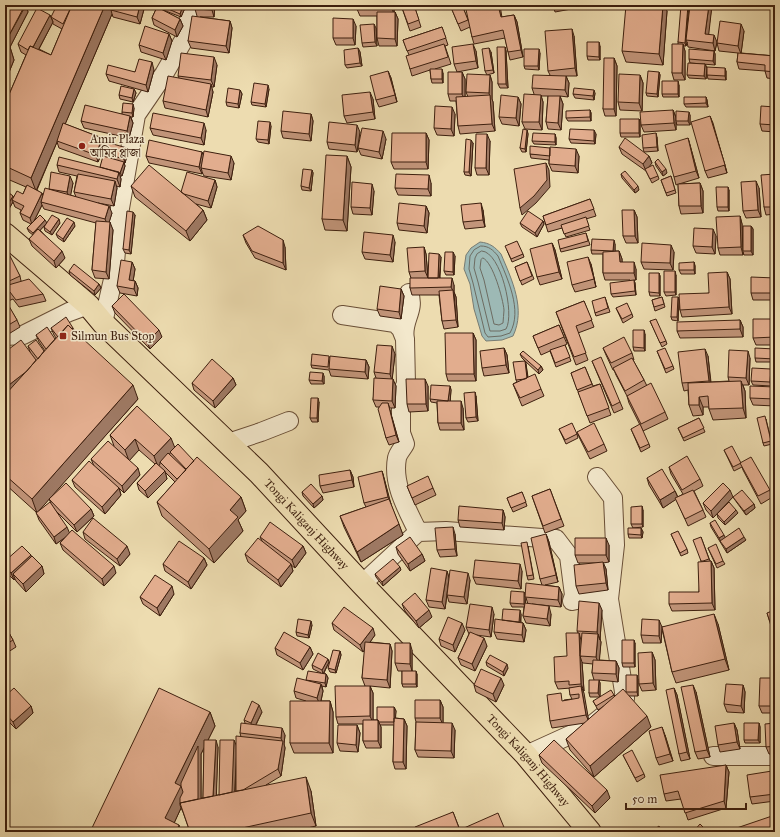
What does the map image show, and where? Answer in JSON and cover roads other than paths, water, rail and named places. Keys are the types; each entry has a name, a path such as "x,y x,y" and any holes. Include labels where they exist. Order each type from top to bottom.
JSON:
{"main road":[{"name":"Tongi Kaliganj Highway","path":"5,234 88,305 103,323 259,473 362,584 526,755 590,832"}],"street":[{"path":"103,323 114,275 119,214 136,116 164,74 186,36 191,5"},
{"path":"409,293 412,300 411,307 403,333 405,339 406,384 401,394 401,433 405,444 397,456 396,480 405,505 418,532"},
{"path":"5,336 24,335 69,312 88,305"},
{"path":"342,316 395,323 401,329 405,339"},
{"path":"228,443 289,421"},
{"path":"526,755 592,725 625,698 609,599 615,545 613,498 597,477"},
{"path":"362,584 418,532 446,532 556,539 569,556 574,595 572,601 586,598 609,599"},
{"path":"713,756 775,756"}],"water":[{"path":"480,242 487,243 497,249 501,254 516,295 518,305 517,326 513,336 502,340 486,341 482,336 474,309 470,284 464,269 466,255 471,248"}],"place":[{"name":"Amir Plaza আমির প্লাজা","path":"82,146"},
{"name":"Silmun Bus Stop","path":"63,336"}]}
